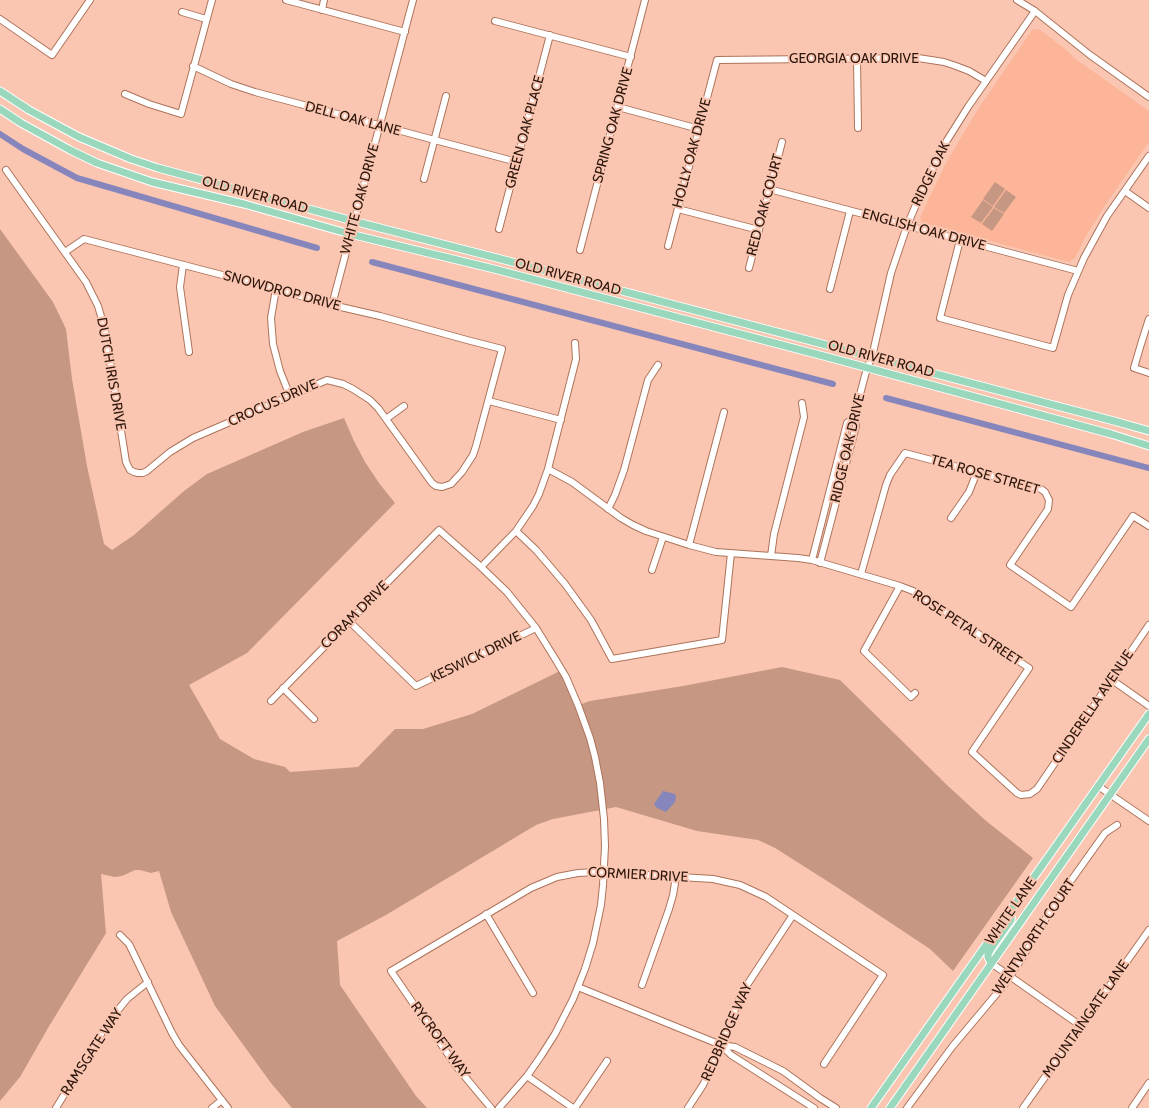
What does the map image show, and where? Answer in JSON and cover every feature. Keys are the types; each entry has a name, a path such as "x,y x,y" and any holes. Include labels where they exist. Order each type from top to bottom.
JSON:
{"main road":[{"name":"OLD RIVER ROAD","path":"0,91 29,110 79,137 131,159 170,172 1114,420 1149,431"},
{"name":"OLD RIVER ROAD","path":"0,109 21,123 97,163 152,182 244,204 350,234 501,271 867,368 1111,434 1149,446"},
{"name":"WHITE LANE","path":"871,1108 1149,714"},
{"name":"WHITE LANE","path":"890,1108 1149,739"},
{"path":"992,963 988,957 988,954 1011,920 1012,910"}],"street":[{"path":"0,19 52,55 90,0"},
{"path":"125,94 180,114 212,0"},
{"path":"286,0 405,32"},
{"path":"322,10 324,0"},
{"name":"WHITE OAK DRIVE","path":"332,305 413,0"},
{"name":"SPRING OAK DRIVE","path":"580,250 645,0"},
{"path":"1017,0 1035,11 1090,55 1149,97"},
{"name":"RIDGE OAK","path":"872,357 891,273 907,226 923,188 943,148 960,119 1035,11"},
{"path":"182,12 206,19"},
{"path":"495,21 631,57"},
{"name":"GREEN OAK PLACE","path":"499,228 550,35"},
{"path":"857,59 858,128"},
{"name":"GEORGIA OAK DRIVE","path":"717,60 929,59 956,66 968,71 986,82"},
{"name":"HOLLY OAK DRIVE","path":"668,246 717,60"},
{"name":"DELL OAK LANE","path":"193,66 219,79 255,92 517,162"},
{"path":"424,179 446,96"},
{"path":"618,107 699,129"},
{"name":"RED OAK COURT","path":"749,268 782,142"},
{"path":"960,240 940,318 1053,348 1062,315 1078,271 1096,234 1149,156"},
{"name":"DUTCH IRIS DRIVE","path":"6,170 90,288 98,306 102,318 126,462"},
{"name":"ENGLISH OAK DRIVE","path":"769,190 1078,271"},
{"path":"1124,191 1149,208"},
{"path":"678,208 759,230"},
{"path":"830,289 850,211"},
{"name":"SNOWDROP DRIVE","path":"65,252 84,239 502,349 489,401"},
{"path":"183,265 180,287 189,352"},
{"path":"276,289 271,318 273,344 280,371 290,396"},
{"path":"1149,319 1134,368 1149,373"},
{"path":"499,1108 527,1076 541,1056 555,1034 578,987 585,969 597,924 604,873 604,809 592,745 584,720 554,657 536,628 507,592 481,567 516,531 533,506 539,494 548,469 576,359 575,343"},
{"name":"RIDGE OAK DRIVE","path":"820,563 856,426 854,417 867,368 872,357"},
{"path":"608,509 620,483 648,380 658,365"},
{"name":"CROCUS DRIVE","path":"126,462 127,466 134,472 138,474 143,473 187,441 327,380 343,384 362,394 378,408 432,483 436,486 447,486 451,484 468,464 476,446 489,401"},
{"path":"489,401 561,420"},
{"path":"772,556 774,534 804,417 802,403"},
{"path":"386,419 404,406"},
{"path":"689,546 724,412"},
{"name":"RIDGE OAK DRIVE","path":"812,560 847,424 854,417"},
{"name":"TEA ROSE STREET","path":"861,574 886,485 890,475 905,454 1041,489 1045,492 1049,500 1047,510 1010,565 1071,607 1133,516 1149,526"},
{"name":"ROSE PETAL STREET","path":"548,469 572,482 621,518 633,525 663,537 709,551 812,560 900,586 913,591 931,602 1029,668 972,752 1017,793 1026,795 1037,789"},
{"path":"951,518 969,492 977,472"},
{"name":"CORAM DRIVE","path":"271,701 439,530 481,567"},
{"path":"516,531 536,550 565,584 590,620 612,659 722,640 731,553"},
{"path":"652,570 663,537"},
{"path":"900,586 864,651 911,697 915,693"},
{"name":"KESWICK DRIVE","path":"349,621 416,686 536,628"},
{"name":"CINDERELLA AVENUE","path":"1037,789 1149,625"},
{"path":"1112,680 1149,706"},
{"path":"283,688 314,719"},
{"path":"1098,786 1149,821"},
{"name":"WENTWORTH COURT","path":"908,1108 952,1047 992,1000 1010,976 1055,904 1105,832 1117,825"},
{"name":"CORMIER DRIVE","path":"391,971 531,888 544,882 570,874 604,873 713,879 740,885 766,897 883,975 824,1064"},
{"path":"642,985 669,909 676,877"},
{"path":"486,914 533,993"},
{"name":"REDBRIDGE WAY","path":"688,1108 703,1085 740,997 793,915"},
{"name":"MOUNTAINGATE LANE","path":"1023,1108 1149,930"},
{"path":"120,935 129,944 179,1045 228,1108"},
{"path":"992,963 1081,1026"},
{"name":"RYCROFT WAY","path":"391,971 456,1066 491,1108"},
{"name":"RAMSGATE WAY","path":"56,1108 109,1021 127,999 148,982"},
{"path":"578,987 721,1045 735,1047 783,1071 836,1108"},
{"path":"721,1045 731,1055 814,1108"},
{"path":"527,1076 574,1108 607,1061"},
{"path":"1132,1108 1148,1086"},
{"path":"212,1108 222,1100"}],"shaded area":[{"path":"1039,29 1069,52 1074,58 1149,111 1149,142 1104,207 1086,236 1075,258 1069,262 922,223 920,217 947,161 980,106 1032,30"},
{"path":"995,182 1005,189 993,206 983,199"},
{"path":"1006,190 1016,197 1004,213 994,207"},
{"path":"983,200 993,207 981,223 971,217"},
{"path":"994,208 1004,214 992,231 982,224"},
{"path":"0,229 53,302 66,329 72,379 87,466 104,544 112,550 134,535 184,491 207,474 303,432 344,418 365,462 395,503 247,653 189,685 220,739 254,759 285,767 290,772 358,767 395,729 423,729 472,714 562,670 579,705 590,701 683,686 782,667 840,680 948,786 985,820 1033,858 953,971 930,949 835,886 775,848 758,840 697,831 616,807 553,819 536,825 386,915 337,941 340,985 416,1096 427,1108 292,1108 271,1083 215,1006 171,912 159,871 151,873 135,870 122,876 115,877 101,874 106,933 20,1077 0,1101"}],"water":[{"path":"663,791 675,794 676,797 675,802 666,812 657,808 654,804"}],"waterway":[{"path":"0,134 23,149 77,178 317,248"},
{"path":"372,262 833,384"},
{"path":"886,398 1149,468"}]}
